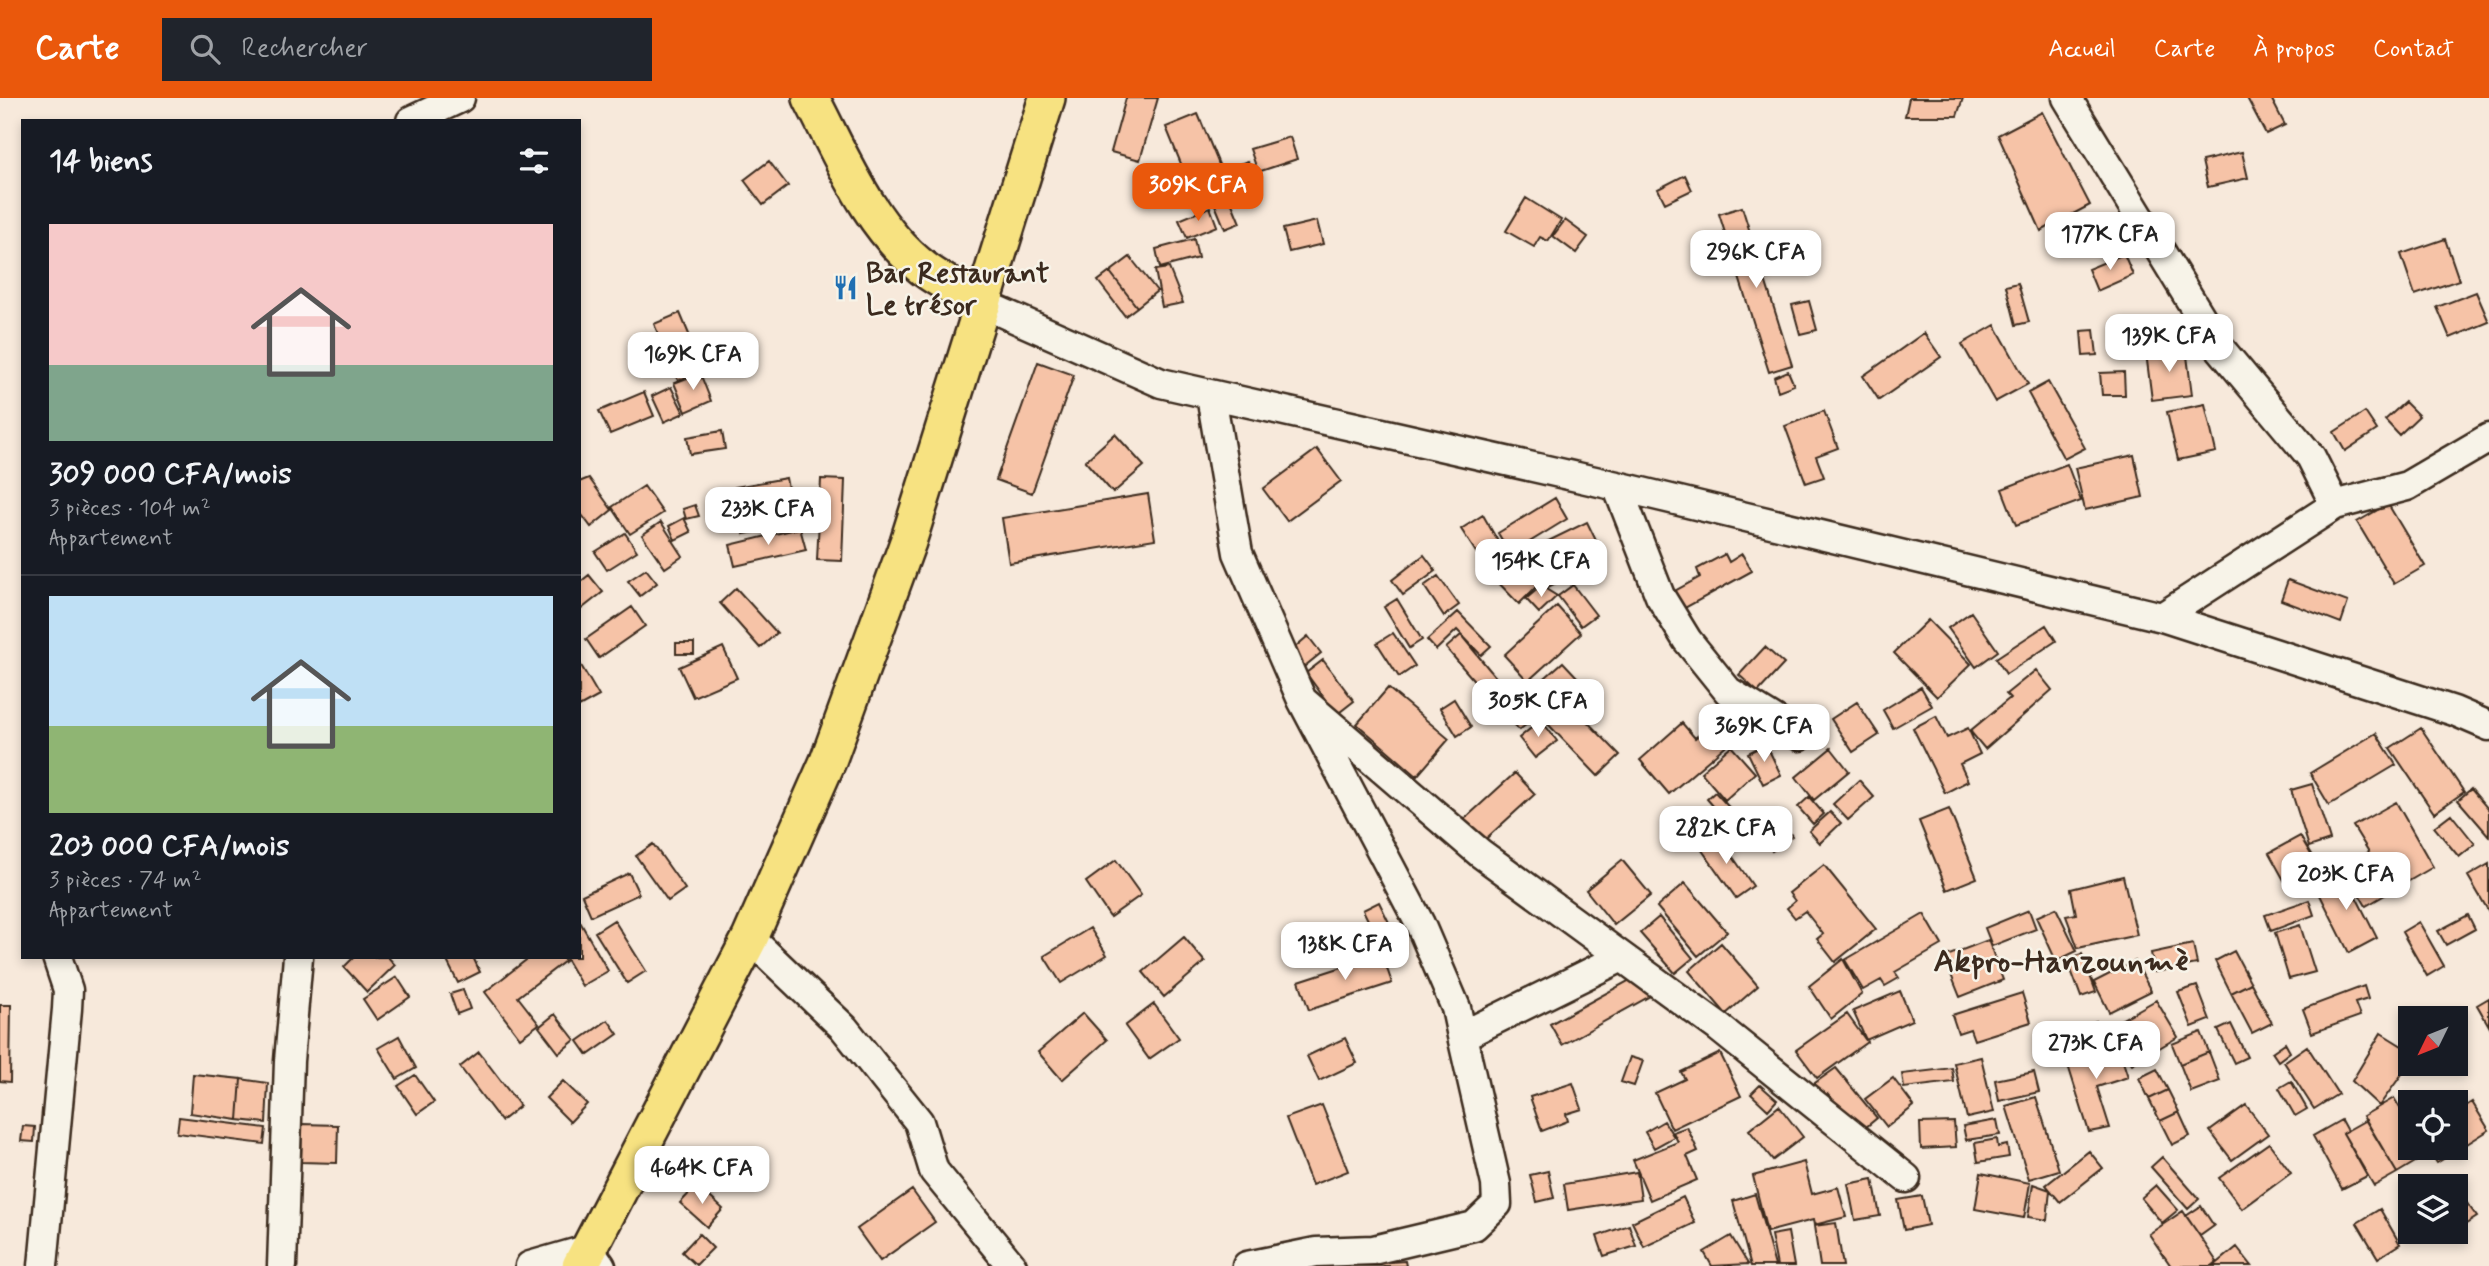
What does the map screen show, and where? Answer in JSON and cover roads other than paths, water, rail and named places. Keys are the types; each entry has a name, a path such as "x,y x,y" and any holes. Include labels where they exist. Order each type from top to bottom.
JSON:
{"main road":[{"path":"811,98 868,205 893,241 923,269 983,304"},
{"path":"590,1260 750,938 828,761 908,542 1047,98"}],"street":[{"path":"415,119 460,98"},
{"path":"2067,98 2219,347 2311,457 2335,505"},
{"path":"983,304 1161,383 1617,486 2162,617 2454,711 2489,726"},
{"path":"1211,396 1238,553 1302,700 1420,924 1455,1008 1496,1184 1497,1203 1474,1226 1373,1251 1317,1252 1247,1266"},
{"path":"2162,617 2335,505 2407,486 2489,438"},
{"path":"1617,486 1660,596 1687,640 1728,691 1800,736"},
{"path":"1302,700 1480,853 1718,1027 1906,1178"},
{"path":"750,938 844,1028 919,1122 934,1171 1012,1266"},
{"path":"1462,1037 1622,957"},
{"path":"43,1266 68,990 58,959"},
{"path":"282,1266 289,1061 298,959"},
{"path":"530,1266 590,1260"}],"place":[{"name":"Bar Restaurant Le trésor","path":"846,288"}],"district":[{"name":"Akpro-Hanzounmè","path":"2061,960"}]}
